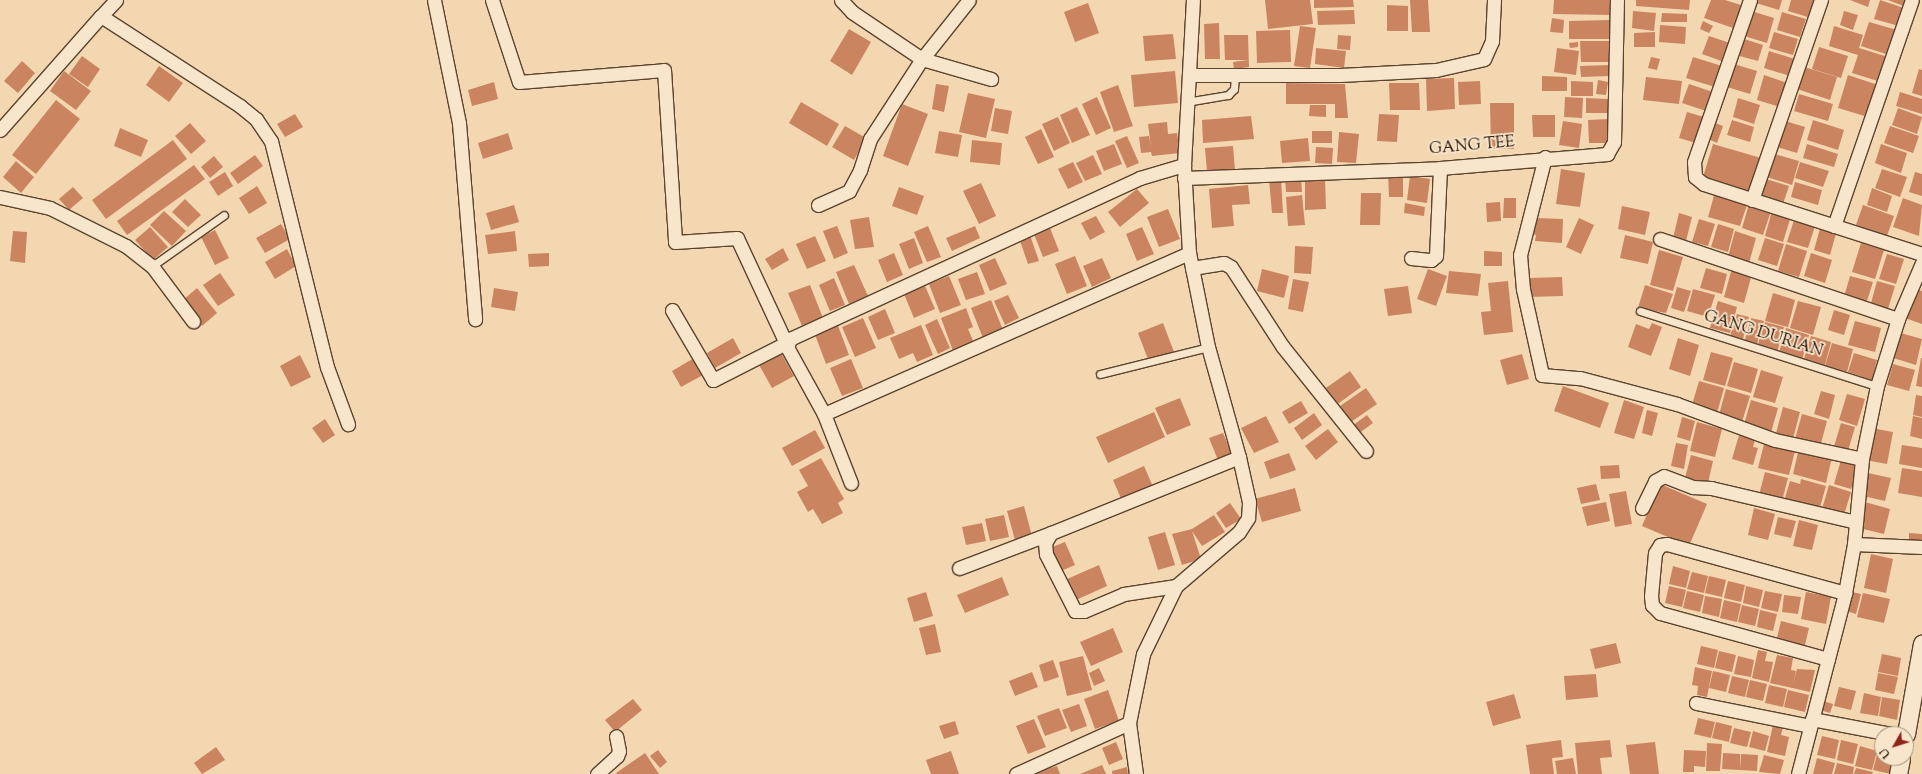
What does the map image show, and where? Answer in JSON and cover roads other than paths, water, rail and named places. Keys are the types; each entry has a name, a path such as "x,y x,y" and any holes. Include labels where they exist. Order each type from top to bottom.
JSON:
{"street":[{"path":"0,130 116,0"},
{"path":"434,0 459,123 475,319"},
{"path":"492,0 519,82 664,70 675,242 737,238 786,343 824,414 851,483"},
{"path":"841,0 852,12 922,60 991,79"},
{"path":"818,205 839,198 853,185 870,139 922,60 969,0"},
{"path":"1136,774 1129,723 1143,654 1176,586 1239,532 1248,518 1249,502 1239,457 1208,347 1189,253 1184,172 1186,102 1190,75 1193,0"},
{"path":"1190,75 1436,70 1484,59 1492,41 1494,0"},
{"name":"GANG TEE","path":"672,310 713,380 786,343 1140,178 1184,172 1440,168 1545,157 1607,154 1612,149 1617,0"},
{"path":"1750,0 1694,162 1696,177 1704,184 1922,254"},
{"path":"1752,200 1821,0"},
{"path":"1834,226 1912,0"},
{"path":"101,16 240,106 256,119 271,141 327,367 348,424"},
{"path":"1545,157 1520,255 1523,289 1542,375 1580,378 1677,404 1775,440 1862,460"},
{"path":"1411,258 1431,260 1436,256 1440,168"},
{"path":"0,197 40,204 82,221 126,246 152,266 193,321"},
{"path":"1660,239 1898,319"},
{"path":"824,414 1189,253"},
{"path":"1192,268 1224,263 1231,267 1283,347 1366,451"},
{"path":"1798,774 1845,593 1854,544 1862,460 1877,386 1898,319 1922,263"},
{"path":"959,568 1051,533 1239,457"},
{"path":"1642,508 1651,486 1664,476 1693,487 1711,488 1856,522"},
{"path":"1051,533 1045,542 1046,554 1075,611 1084,612 1124,594 1176,586"},
{"path":"1828,659 1660,612 1652,605 1651,596 1655,553 1660,545 1667,544 1845,593"},
{"path":"1854,544 1922,548"},
{"path":"1907,726 1922,643"},
{"path":"1696,703 1811,723 1874,732"},
{"path":"1016,774 1129,723"},
{"path":"597,774 617,756 619,751 616,736"}],"lane":[{"path":"1186,102 1228,95 1234,89 1235,75"},
{"path":"152,266 224,215"},
{"name":"GANG DURIAN","path":"1640,312 1877,386"},
{"path":"1100,374 1208,347"}]}
